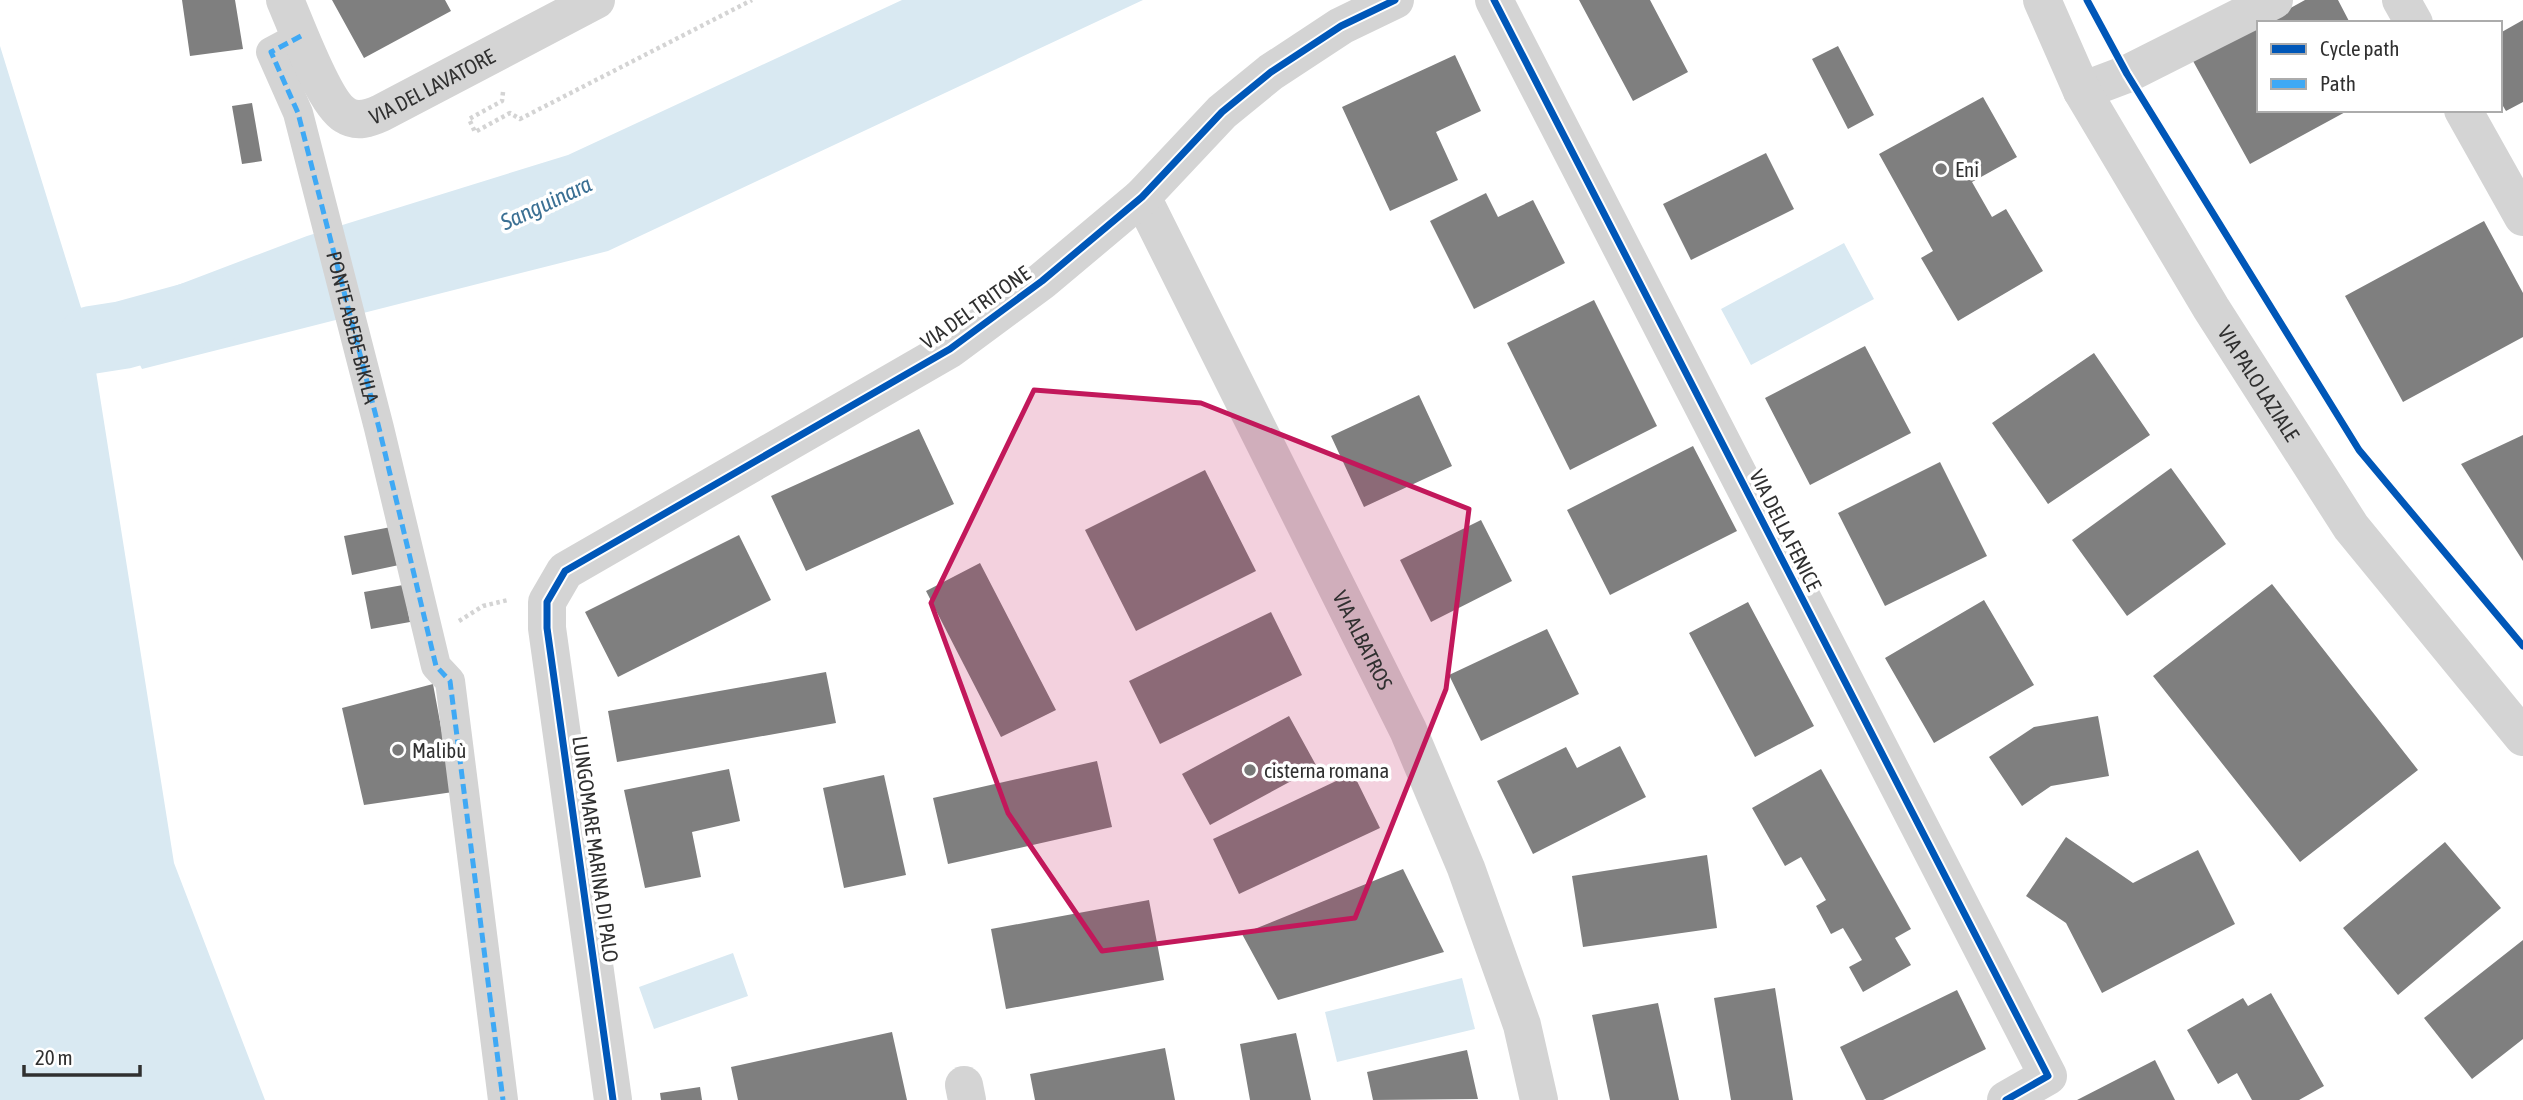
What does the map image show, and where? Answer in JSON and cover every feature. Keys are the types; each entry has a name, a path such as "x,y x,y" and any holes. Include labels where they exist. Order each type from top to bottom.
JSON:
{"street":[{"path":"285,0 301,36"},
{"name":"VIA DEL LAVATORE","path":"301,36 331,101 341,113 354,119 381,113 596,0"},
{"name":"VIA DEL TRITONE","path":"547,602 565,571 592,553 950,349 1042,281 1142,197 1222,112 1271,72 1341,26 1395,0"},
{"name":"VIA DELLA FENICE","path":"1494,0 2048,1076 2006,1100"},
{"name":"VIA PALO LAZIALE","path":"2042,0 2082,91 2210,308 2351,527 2523,737"},
{"path":"2082,91 2127,74 2274,0"},
{"path":"2401,0 2413,21"},
{"name":"PONTE ABEBE BIKILA","path":"301,36 271,52 298,113 379,428 436,667 450,681 502,1100"},
{"path":"2464,112 2520,203"},
{"name":"VIA ALBATROS","path":"1142,197 1408,730 1466,868 1522,1026 1539,1100"},
{"name":"LUNGOMARE MARINA DI PALO","path":"547,602 547,628 613,1100"}],"path":[{"path":"490,56 504,86 502,101 469,119 475,132 510,113 520,119 752,0"},
{"path":"429,641 483,606 503,600 547,602"}],"highlighted area":[{"path":"1034,390 1201,403 1469,509 1446,689 1355,918 1102,951 1008,813 931,603"}],"water":[{"path":"902,0 1143,0 608,251 142,369 130,345 120,307 307,236 568,155"},
{"path":"0,46 91,340 174,863 265,1100 0,1100"},
{"path":"1844,243 1874,299 1751,365 1721,309"},
{"path":"733,953 748,996 654,1029 639,987"},
{"path":"1462,978 1475,1029 1337,1062 1325,1012"}],"building":[{"path":"182,0 235,0 243,49 190,56"},
{"path":"332,0 445,0 451,11 364,58"},
{"path":"1579,0 1650,0 1688,72 1633,101"},
{"path":"2305,0 2338,0 2349,21 2267,21"},
{"path":"2523,20 2523,102 2506,111 2502,104 2502,32"},
{"path":"2257,26 2257,112 2345,112 2250,164 2193,61"},
{"path":"1838,46 1874,115 1848,129 1812,59"},
{"path":"1455,55 1481,111 1436,132 1458,180 1390,211 1342,107"},
{"name":"Eni","path":"1983,97 2017,157 1972,182 1992,217 2006,209 2043,271 1958,321 1921,258 1933,251 1879,154"},
{"path":"252,103 262,161 242,164 232,106"},
{"path":"1766,153 1794,209 1691,260 1663,204"},
{"path":"1486,193 1498,217 1533,200 1565,263 1474,309 1430,221"},
{"path":"2484,221 2523,293 2523,337 2403,402 2345,296"},
{"path":"1594,300 1657,426 1570,470 1507,343"},
{"path":"1865,346 1911,433 1810,485 1765,398"},
{"path":"2094,353 2150,435 2048,504 1992,423"},
{"path":"1419,395 1452,466 1364,507 1331,436"},
{"path":"919,429 954,504 806,571 771,496"},
{"path":"2523,435 2523,561 2461,464"},
{"path":"1693,446 1737,531 1610,595 1567,510"},
{"path":"1940,462 1987,556 1885,606 1838,513"},
{"path":"2171,468 2226,544 2127,616 2072,540"},
{"path":"1205,470 1256,571 1136,631 1085,530"},
{"path":"1481,520 1512,581 1431,622 1400,560"},
{"path":"391,527 399,565 352,575 344,536"},
{"path":"739,535 771,600 618,677 585,612"},
{"path":"980,563 1056,710 1001,737 926,591"},
{"path":"2272,584 2418,770 2300,862 2153,676"},
{"path":"403,585 410,622 371,629 364,592"},
{"path":"1984,600 2034,685 1934,743 1885,658"},
{"path":"1748,602 1814,726 1755,757 1689,633"},
{"path":"1271,612 1302,675 1160,744 1129,681"},
{"path":"1547,629 1579,694 1481,741 1449,675"},
{"path":"826,672 836,723 617,762 608,711"},
{"name":"Malibù","path":"433,684 453,792 364,805 342,708"},
{"name":"cisterna romana","path":"1289,716 1317,767 1210,825 1182,774"},
{"path":"2098,716 2109,776 2051,786 2022,806 1989,757 2034,727"},
{"path":"1620,746 1646,797 1533,854 1497,781 1566,747 1577,768"},
{"path":"1097,761 1112,827 948,864 933,798"},
{"path":"729,769 740,821 692,832 701,877 645,888 624,790"},
{"path":"1821,769 1911,929 1895,938 1911,965 1863,992 1849,967 1862,960 1843,928 1831,934 1816,906 1826,900 1801,857 1785,866 1752,808"},
{"path":"1353,773 1380,828 1239,894 1213,839"},
{"path":"884,775 906,875 844,888 823,788"},
{"path":"2066,837 2133,883 2198,850 2235,924 2102,993 2066,923 2026,896"},
{"path":"2445,842 2501,908 2398,995 2343,928"},
{"path":"1707,855 1717,928 1583,947 1572,876"},
{"path":"1403,869 1444,952 1278,1000 1242,934"},
{"path":"1149,900 1164,980 1006,1009 991,929"},
{"path":"2523,940 2523,1039 2472,1079 2424,1018"},
{"path":"1775,988 1793,1100 1731,1100 1714,998"},
{"path":"1957,990 1986,1049 1883,1100 1866,1100 1840,1047"},
{"path":"2271,993 2324,1086 2299,1100 2252,1100 2237,1073 2218,1084 2187,1030 2243,998 2248,1006"},
{"path":"1658,1003 1679,1100 1610,1100 1592,1015"},
{"path":"892,1032 907,1100 738,1100 731,1067"},
{"path":"1296,1033 1311,1100 1250,1100 1240,1044"},
{"path":"1165,1048 1175,1100 1035,1100 1030,1074"},
{"path":"1467,1050 1478,1099 1373,1100 1367,1072"},
{"path":"2155,1060 2175,1100 2077,1100"},
{"path":"700,1087 702,1100 661,1100 660,1093"}],"waterway":[{"name":"Sanguinara","path":"91,340 123,335 218,309"}],"marked path":[{"path":"301,36 271,52 298,113 379,428 436,666 450,681 503,1100"}],"cycle path":[{"path":"613,1100 547,628 547,602 565,571 950,349 1042,281 1142,197 1222,112 1271,72 1341,26 1395,0"},
{"path":"1494,0 2048,1076 2006,1100"},
{"path":"2087,0 2127,74 2359,450 2523,646"}],"place":[{"name":"Eni","path":"1941,169"},
{"name":"Malibù","path":"398,750"},
{"name":"cisterna romana","path":"1250,770"}]}
